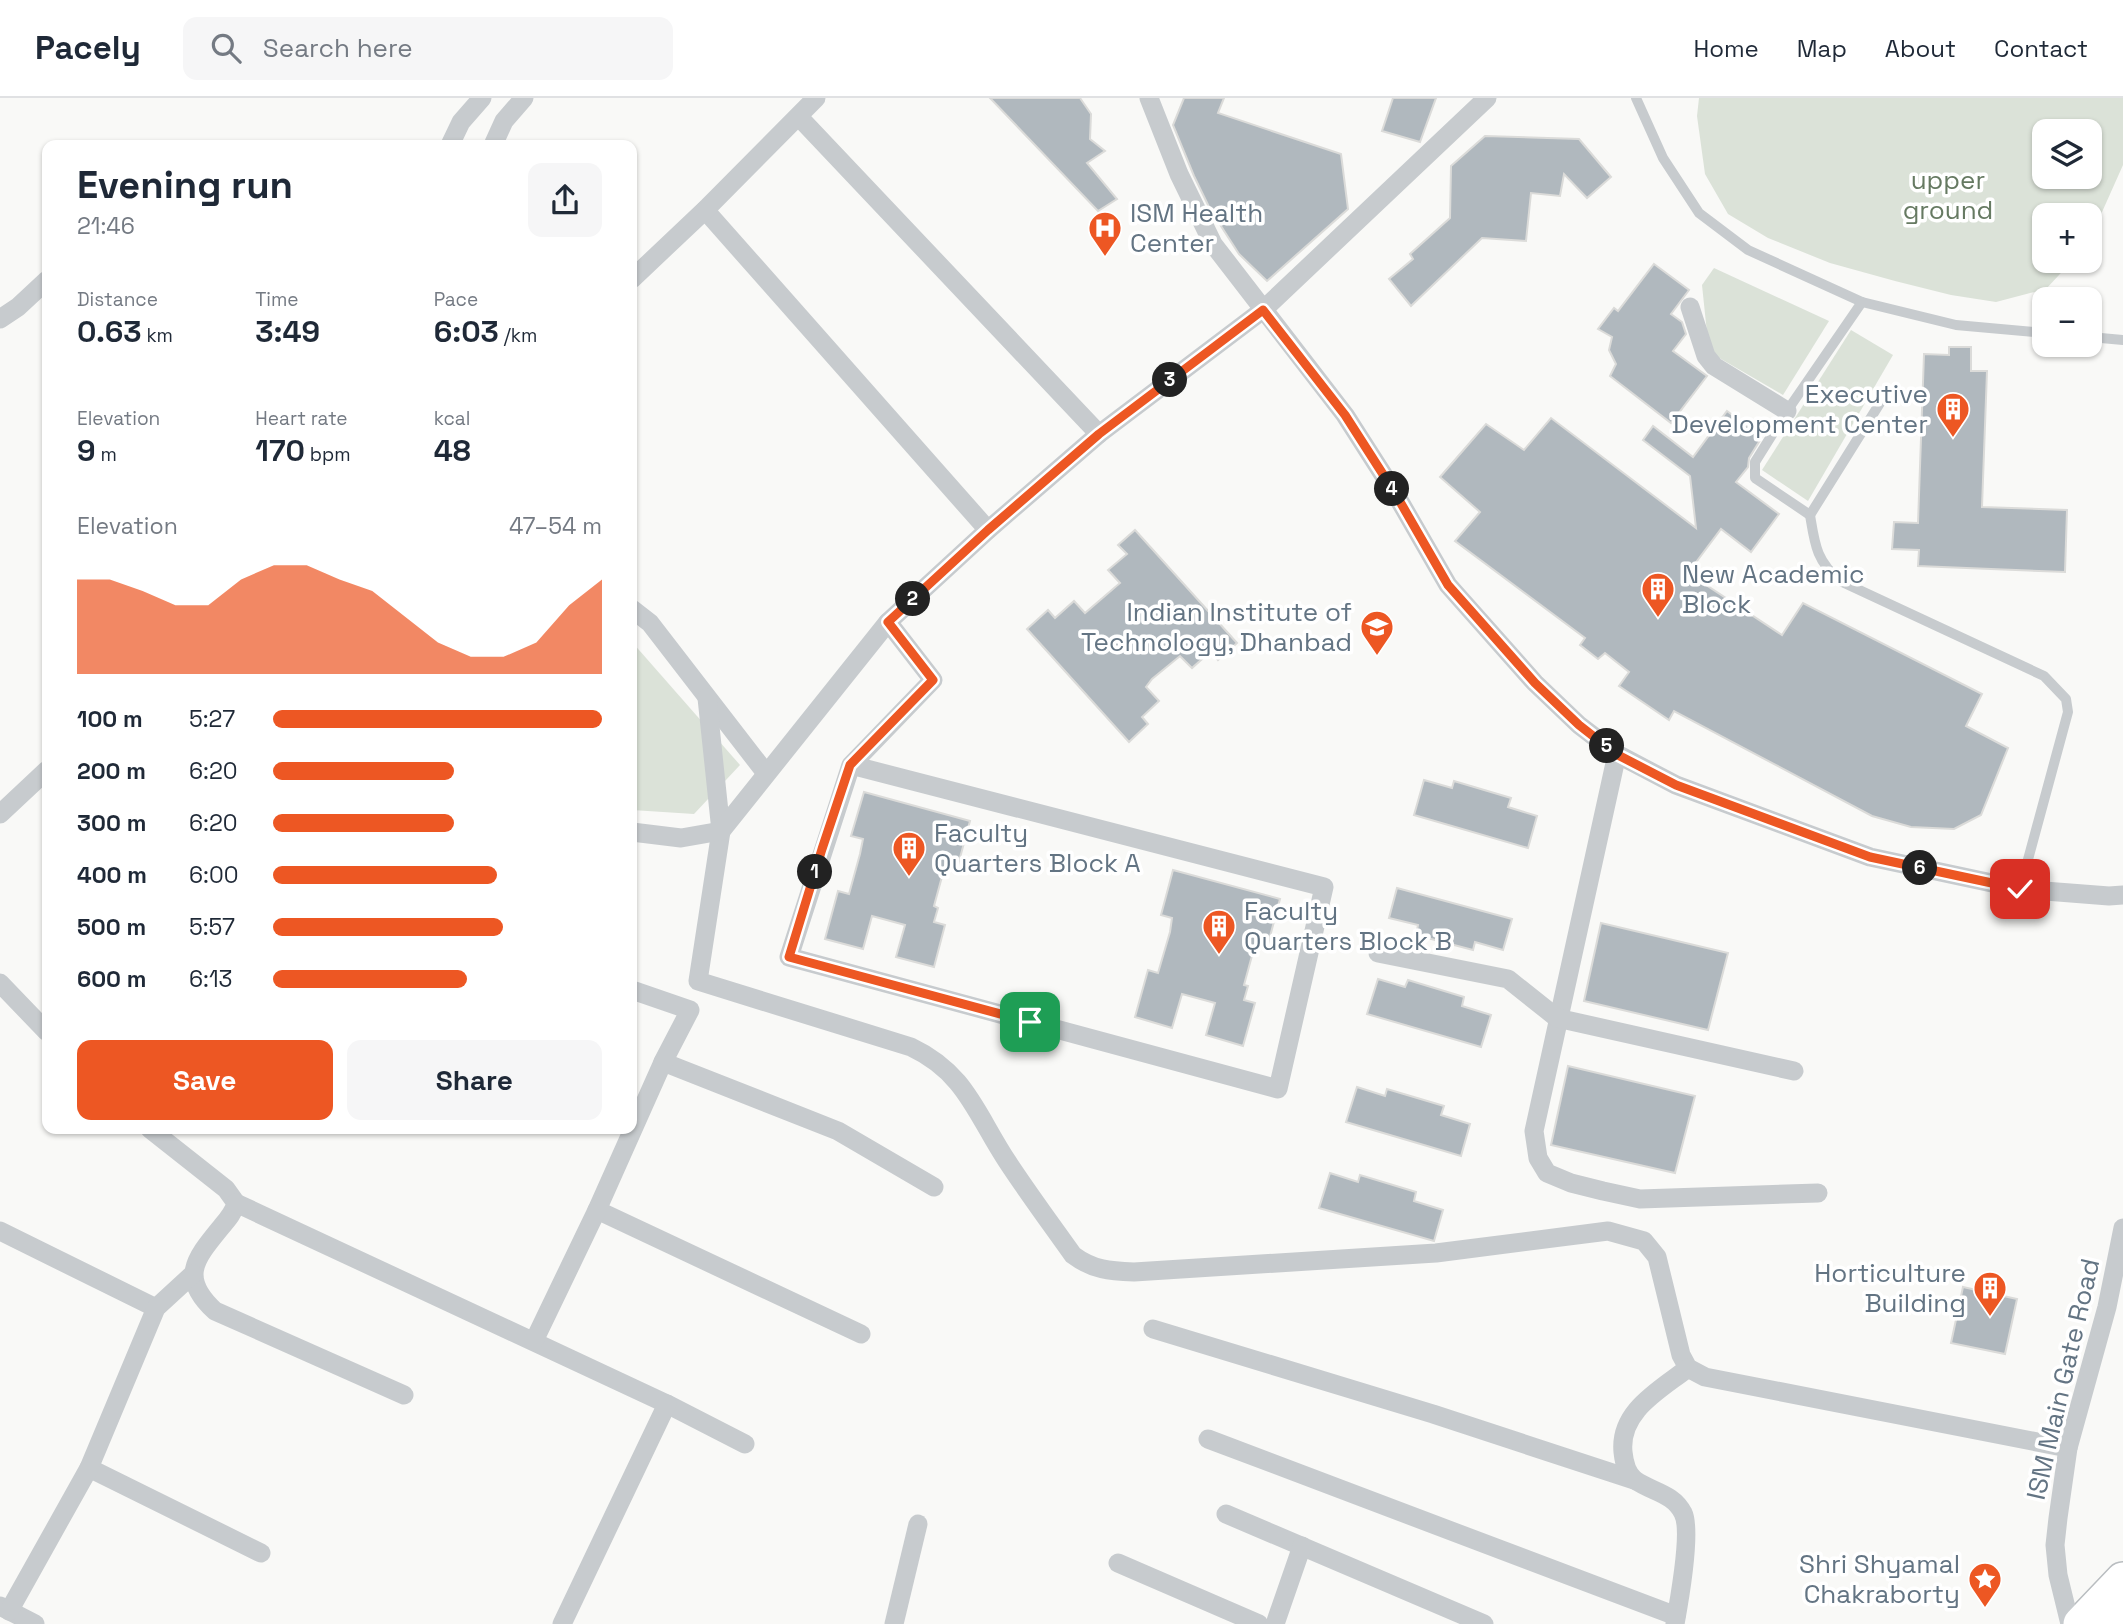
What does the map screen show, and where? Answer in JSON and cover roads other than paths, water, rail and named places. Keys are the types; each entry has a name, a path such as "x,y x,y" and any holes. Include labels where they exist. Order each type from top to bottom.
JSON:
{"highway":[{"path":"2081,1624 2123,1580"}],"street":[{"path":"452,140 461,122 482,98"},
{"path":"495,140 504,121 524,98"},
{"path":"637,274 816,98"},
{"path":"1149,98 1179,174 1213,244 1345,415 1395,493 1448,585 1535,683 1579,725 1616,754 1676,785 1870,857 2020,889 2109,897 2123,895"},
{"path":"637,833 681,838 721,831 765,772 888,622 988,530 1099,434 1263,310 1486,98"},
{"path":"799,117 1099,434"},
{"path":"705,210 988,530"},
{"path":"0,319 18,307 42,285"},
{"path":"1690,307 1706,356 1714,366 1787,411"},
{"path":"637,613 650,623 765,772"},
{"path":"850,765 1324,887 1278,1089 789,957 850,765 933,680 888,622"},
{"path":"707,698 721,831 698,981 911,1047 933,1058 959,1083 1007,1162 1073,1255 1084,1263 1096,1269 1134,1272 1436,1253 1608,1231 1644,1241 1657,1256 1681,1355 1689,1368 1705,1377 2068,1448"},
{"path":"1616,754 1534,1130 1538,1158 1546,1173 1571,1183 1640,1199 1818,1194"},
{"path":"0,814 42,775"},
{"path":"1378,953 1508,979 1557,1018 1794,1071"},
{"path":"0,983 42,1027"},
{"path":"637,992 690,1010 637,1120"},
{"path":"663,1062 838,1131 934,1187"},
{"path":"156,1134 226,1189 236,1203 667,1404 745,1444"},
{"path":"534,1342 631,1134"},
{"path":"236,1203 232,1214 198,1255 194,1274 201,1295 215,1311 404,1395"},
{"path":"597,1210 861,1334"},
{"name":"ISM Main Gate Road","path":"2070,1624 2058,1575 2055,1545 2068,1448 2106,1307 2123,1228"},
{"path":"0,1231 156,1308"},
{"path":"35,1624 5,1609 89,1468 156,1308 194,1274"},
{"path":"1153,1329 1433,1414 1634,1480 1672,1498 1684,1514 1687,1530 1676,1620 1208,1439"},
{"path":"1634,1480 1624,1464 1622,1442 1630,1418 1645,1400 1689,1368"},
{"path":"562,1624 667,1404"},
{"path":"89,1468 261,1553"},
{"path":"1226,1514 1484,1624"},
{"path":"894,1624 918,1524"},
{"path":"1275,1624 1302,1546"},
{"path":"1118,1563 1259,1624"}],"lane":[{"path":"1636,98 1663,158 1699,212 1748,250 1862,302 1956,325 2032,332"},
{"path":"1810,515 1755,478 1755,462 1862,302"},
{"path":"2102,338 2123,340"},
{"path":"1880,403 1810,515 1816,553 1825,568 1840,582 2044,676 2066,699 2068,712 2020,889"}],"place":[{"name":"ISM Health Center","path":"1105,258"},
{"name":"Executive Development Center","path":"1953,439"},
{"name":"New Academic Block","path":"1658,619"},
{"name":"Indian Institute of Technology, Dhanbad","path":"1377,657"},
{"name":"Faculty Quarters Block A","path":"909,878"},
{"name":"Faculty Quarters Block B","path":"1219,956"},
{"name":"Horticulture Building","path":"1990,1318"},
{"name":"Shri Shyamal Chakraborty","path":"1985,1609"}],"park label":[{"name":"upper ground","path":"1948,195"}]}
